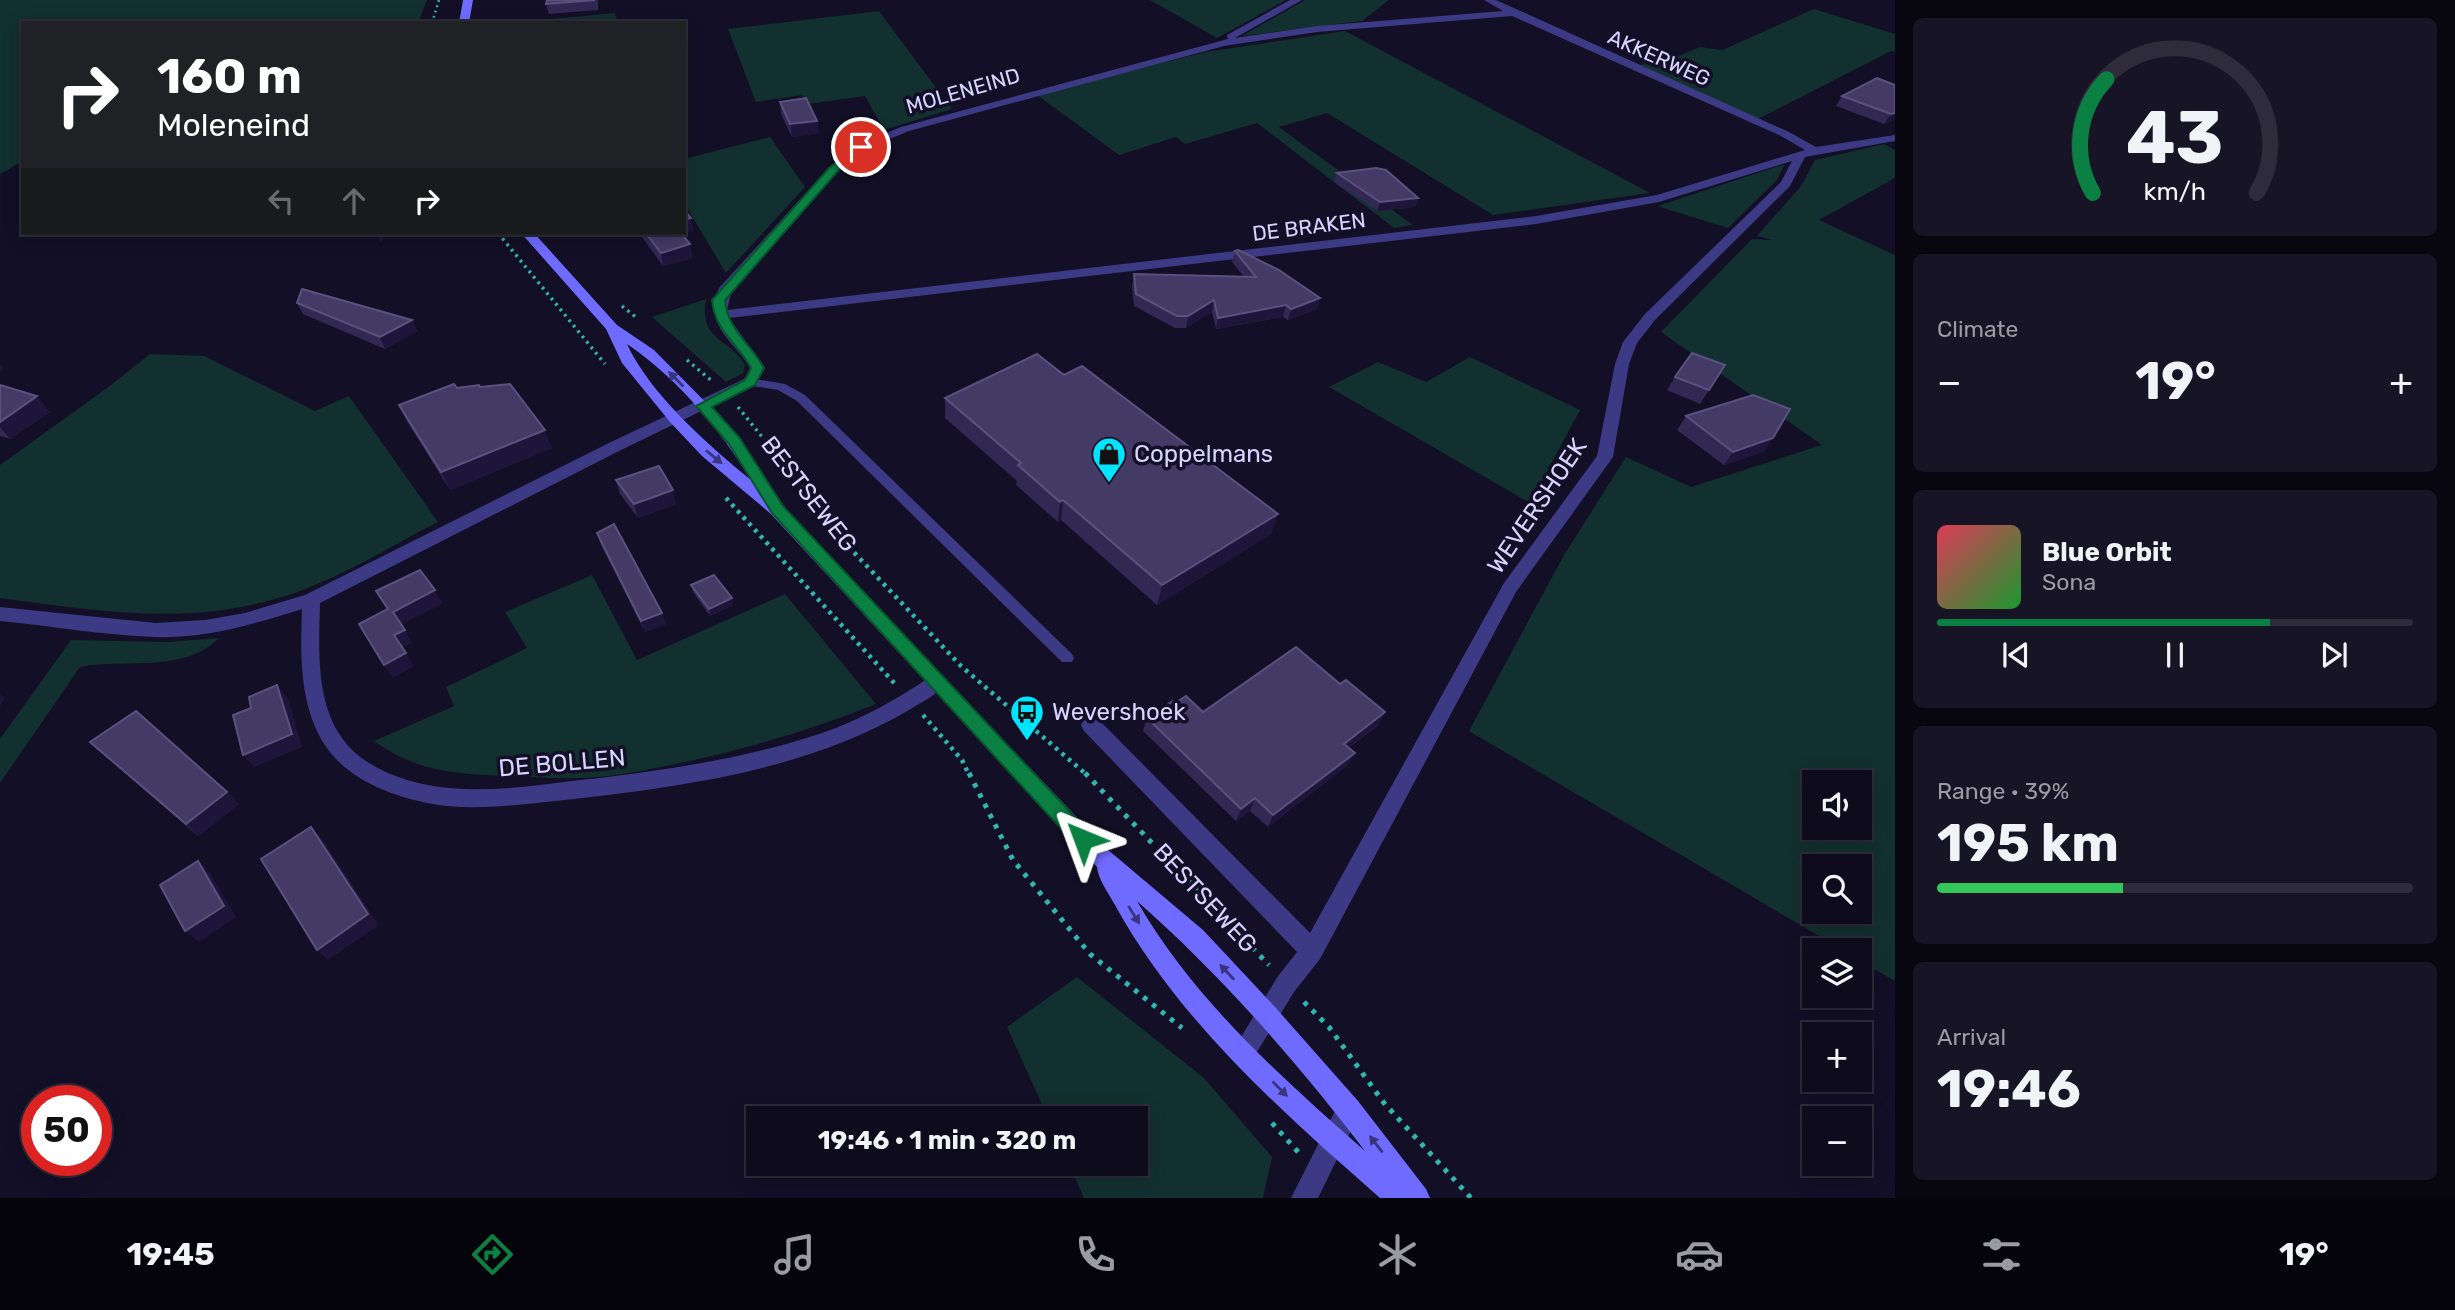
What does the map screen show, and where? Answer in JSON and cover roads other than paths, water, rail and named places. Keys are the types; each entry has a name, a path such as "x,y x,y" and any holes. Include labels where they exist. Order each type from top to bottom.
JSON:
{"main road":[{"path":"464,21 468,0"},
{"name":"BESTSEWEG","path":"529,235 612,328 649,353 734,440 777,510"},
{"name":"BESTSEWEG","path":"612,328 627,360 675,419 707,453 777,510 1100,856 1195,938 1267,1014 1349,1110 1417,1198"},
{"name":"BESTSEWEG","path":"1100,856 1164,963 1244,1052 1332,1140 1399,1198"}],"street":[{"name":"MOLENEIND","path":"1223,43 1230,36 1297,0"},
{"name":"AKKERWEG","path":"1489,0 1785,134 1807,153"},
{"name":"MOLENEIND","path":"720,316 719,300 726,288 833,170 861,147 949,116 1223,43 1317,29 1513,13"},
{"name":"DE BRAKEN","path":"720,316 1536,220 1659,198 1807,153 1895,138"},
{"name":"WEVERSHOEK","path":"1244,1052 1286,984 1312,951 1510,588 1605,457 1622,364 1630,342 1650,317 1786,184 1807,153"},
{"path":"0,614 156,631 245,620 311,600 750,382 758,368 720,316"},
{"name":"DE BOLLEN","path":"311,600 310,675 320,713 336,745 365,770 404,788 448,797 533,794 686,776 825,740 866,724 910,701 937,682"},
{"name":"BESTSEWEG","path":"1090,725 1312,951"},
{"path":"1304,1198 1349,1110"}],"lane":[{"path":"750,382 781,387 801,398 1067,658"}],"place":[{"name":"Coppelmans","path":"1109,484"},
{"name":"Wevershoek","path":"1027,742"}]}
